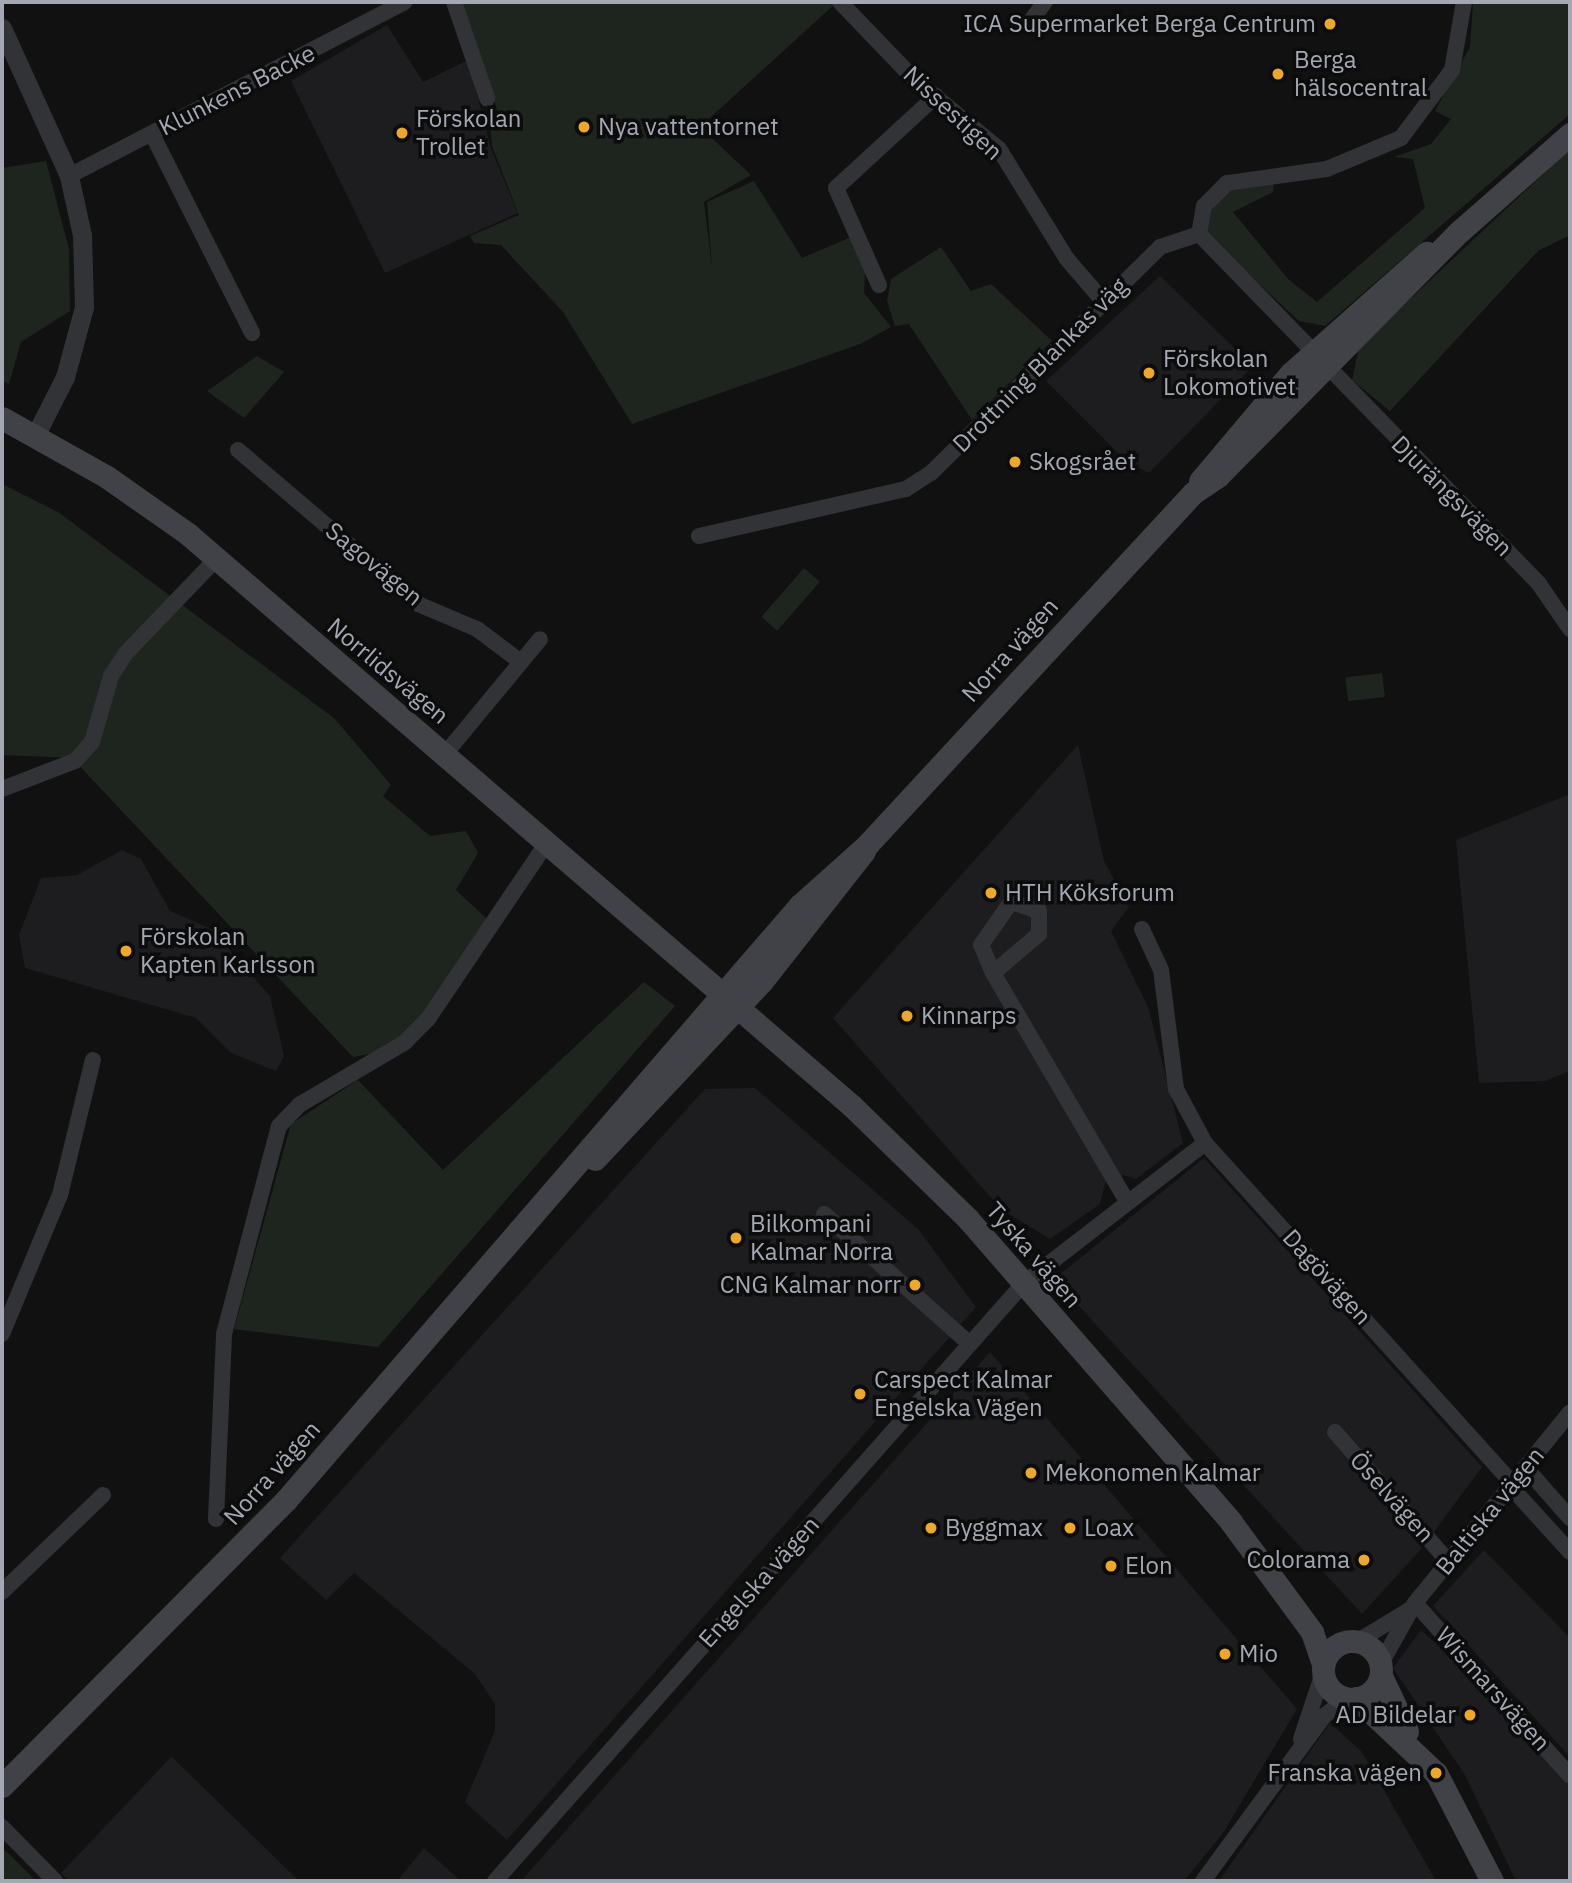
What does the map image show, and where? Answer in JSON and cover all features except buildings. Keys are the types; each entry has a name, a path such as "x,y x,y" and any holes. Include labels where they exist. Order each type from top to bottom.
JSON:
{"main road":[{"name":"Norra vägen","path":"2,1786 286,1500 567,1181 589,1146 722,990 846,858 867,845 1194,492 1230,439 1317,363 1439,242 1461,232 1570,134"},
{"name":"Norrlidsvägen","path":"2,418 36,434 216,559 722,990"},
{"name":"Norra vägen","path":"567,1181 599,1156 740,1006 856,868 867,845"},
{"name":"Tyska vägen","path":"722,990 948,1200 1024,1283 1279,1582 1312,1632 1323,1668"},
{"name":"Tyska vägen","path":"1279,1582 1354,1641"},
{"path":"1421,1755 1352,1698 1333,1690 1323,1668 1334,1647 1354,1641 1373,1649 1421,1755 1492,1881"},
{"path":"1352,1698 1371,1692 1381,1671"}],"street":[{"name":"Klunkens Backe","path":"69,176 405,2"},
{"path":"454,2 487,98"},
{"name":"Nissestigen","path":"840,2 936,96 999,149 1067,260 1104,302"},
{"path":"1028,25 1045,2"},
{"path":"1317,363 1199,234 1204,206 1227,183 1327,169 1401,138 1452,70 1464,2"},
{"path":"2,27 69,176 82,235 84,307 65,377 36,434"},
{"path":"879,285 836,188 936,96"},
{"path":"152,134 252,332"},
{"name":"Drottning Blankas väg","path":"699,536 906,489 931,473 1160,247 1199,234"},
{"name":"Djurängsvägen","path":"1317,363 1539,584 1570,629"},
{"name":"Sagovägen","path":"238,450 418,604 477,628 522,662"},
{"path":"2,789 75,761 92,742 111,676 126,653 216,559"},
{"path":"446,754 540,639"},
{"path":"216,1519 224,1334 279,1126 299,1104 404,1043 428,1019 548,841"},
{"name":"Dagövägen","path":"1142,929 1161,970 1177,1089 1205,1143 1570,1552"},
{"path":"993,973 1128,1201"},
{"path":"2,1334 60,1195 93,1060"},
{"path":"1024,1283 1205,1143"},
{"path":"824,1214 970,1344"},
{"name":"Engelska vägen","path":"495,1881 1024,1283"},
{"name":"Baltiska vägen","path":"1381,1671 1413,1606 1570,1412"},
{"name":"Öselvägen","path":"1335,1432 1449,1562"},
{"path":"1525,1467 1570,1518"},
{"path":"2,1592 103,1495"},
{"name":"Baltiska vägen","path":"1354,1641 1413,1606"},
{"name":"Wismarsvägen","path":"1413,1606 1570,1776"},
{"path":"1297,1751 1323,1668"},
{"path":"1203,1881 1297,1751 1352,1698"},
{"path":"2,1827 55,1881"}],"shaded area":[{"path":"461,2 837,2 700,127 751,175 704,202 712,267 707,202 754,181 802,258 851,237 865,271 864,293 891,327 860,344 632,424 563,312 501,245 474,243 470,236 519,215 492,146 490,118 520,119 499,115"},
{"path":"1473,2 1570,2 1570,114 1325,326 1299,321 1207,236 1210,212 1228,191 1274,184 1273,192 1233,212 1288,279 1317,302 1425,208 1413,159 1394,157 1431,144 1451,119 1435,111 1470,47"},
{"name":"Förskolan Trollet","path":"387,25 423,82 468,60 491,149 518,213 385,273 291,81"},
{"path":"1570,149 1570,235 1538,251 1390,411 1352,380 1359,347"},
{"path":"46,161 69,249 70,311 21,342 9,384 2,381 2,168"},
{"path":"941,247 971,291 991,284 1052,341 972,420 909,324 895,326 887,301 891,279"},
{"name":"Förskolan Lokomotivet","path":"1160,276 1253,366 1149,473 1127,462 1046,381"},
{"path":"257,356 284,372 244,418 207,391"},
{"path":"2,484 58,512 335,719 391,785 383,796 430,836 466,831 478,853 456,890 489,921 417,1021 384,1051 353,1057 72,758 2,755"},
{"path":"804,568 820,582 777,631 761,617"},
{"path":"1382,673 1385,697 1348,701 1345,678"},
{"path":"1078,745 1104,861 1129,907 1111,931 1148,1007 1183,1143 1136,1179 1123,1175 1105,1183 1100,1204 1050,1239 1001,1209 833,1018"},
{"path":"1570,794 1570,1071 1545,1081 1479,1083 1456,840"},
{"name":"Förskolan Kapten Karlsson","path":"122,850 141,859 170,911 211,929 270,996 284,1056 276,1071 231,1053 196,1018 25,968 19,935 41,878 77,875"},
{"path":"644,982 675,1006 378,1347 234,1329 291,1124 358,1080 443,1170"},
{"path":"755,1088 918,1229 976,1307 507,1840 465,1802 495,1731 495,1704 475,1674 354,1573 326,1600 280,1558 705,1089"},
{"path":"1204,1158 1482,1467 1422,1548 1362,1614 1054,1279"},
{"path":"990,1352 1297,1709 1223,1833 1184,1881 521,1881"},
{"path":"1484,1550 1570,1638 1570,1757 1433,1606"},
{"path":"1421,1630 1482,1685 1570,1787 1570,1881 1516,1881 1465,1775 1393,1668"},
{"path":"1330,1723 1362,1752 1436,1881 1219,1881"},
{"path":"171,1757 299,1881 69,1881 61,1873"},
{"path":"424,1848 461,1881 397,1881"},
{"path":"2,1849 6,1851 36,1881 2,1881"}],"place":[{"name":"ICA Supermarket Berga Centrum","path":"1330,24"},
{"name":"Berga hälsocentral","path":"1278,74"},
{"name":"Nya vattentornet","path":"584,127"},
{"name":"Förskolan Trollet","path":"402,133"},
{"name":"Förskolan Lokomotivet","path":"1149,373"},
{"name":"Skogsrået","path":"1015,462"},
{"name":"HTH Köksforum","path":"991,893"},
{"name":"Förskolan Kapten Karlsson","path":"126,951"},
{"name":"Kinnarps","path":"907,1016"},
{"name":"Bilkompani Kalmar Norra","path":"736,1238"},
{"name":"CNG Kalmar norr","path":"915,1285"},
{"name":"Carspect Kalmar Engelska Vägen","path":"860,1394"},
{"name":"Mekonomen Kalmar","path":"1031,1473"},
{"name":"Byggmax","path":"931,1528"},
{"name":"Loax","path":"1070,1528"},
{"name":"Colorama","path":"1364,1560"},
{"name":"Elon","path":"1111,1566"},
{"name":"Mio","path":"1225,1654"},
{"name":"AD Bildelar","path":"1470,1715"},
{"name":"Franska vägen","path":"1436,1773"}]}
